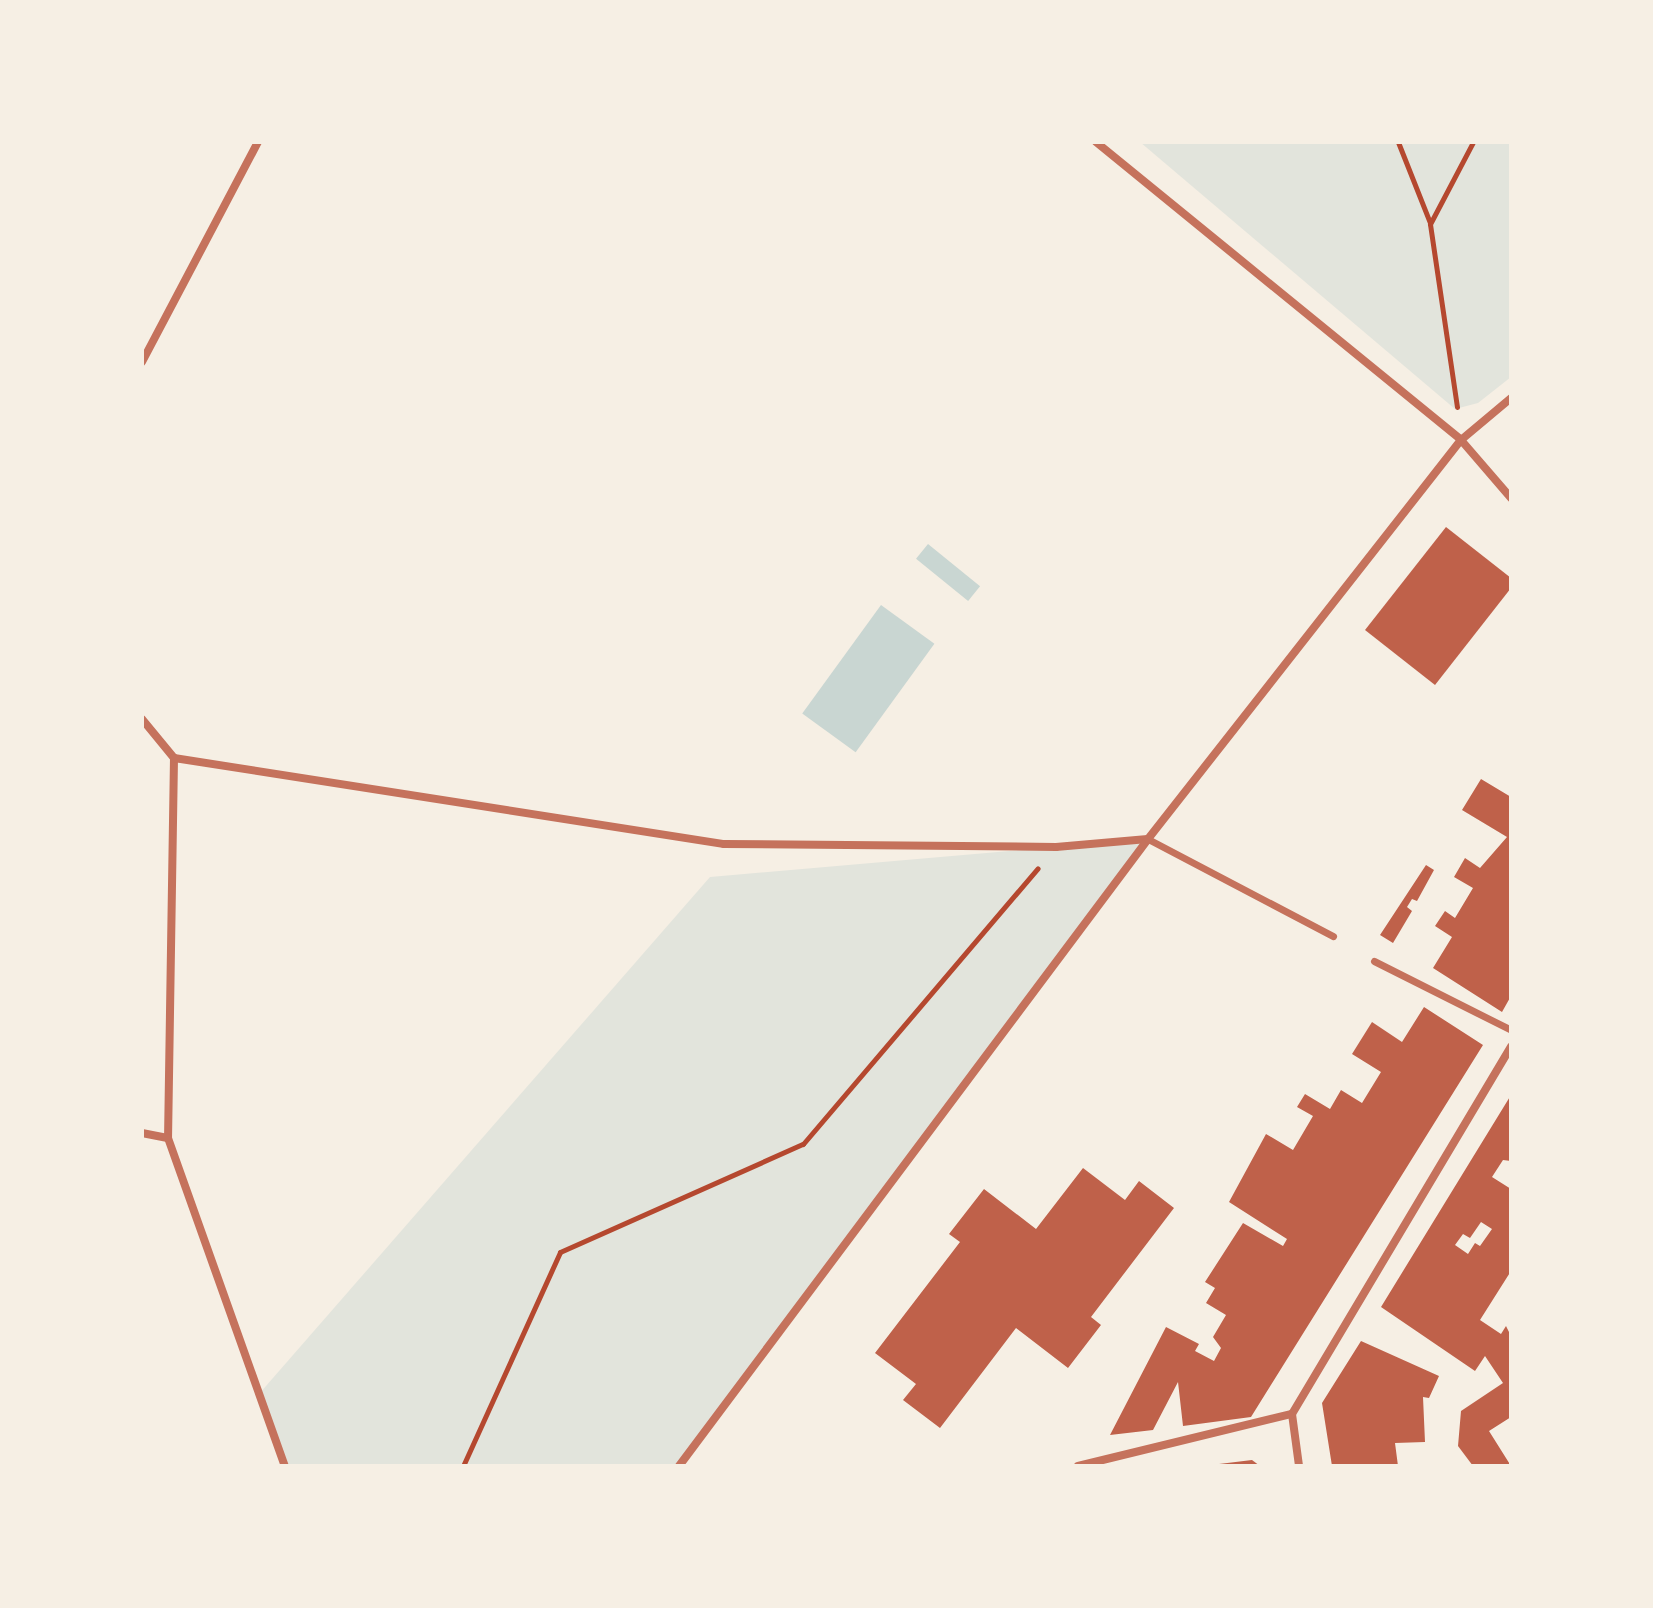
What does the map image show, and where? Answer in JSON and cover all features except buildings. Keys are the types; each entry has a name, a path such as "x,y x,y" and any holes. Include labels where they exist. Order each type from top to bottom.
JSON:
{"street":[{"path":"142,362 258,142"},
{"path":"1096,142 1461,440 1511,498"},
{"path":"679,1466 1148,839 1461,440 1511,398"},
{"path":"142,719 174,758 168,1138 285,1466"},
{"path":"174,758 724,844 1056,847 1148,839 1333,936"},
{"path":"1374,961 1511,1030"},
{"path":"1299,1466 1292,1414 1511,1046"},
{"path":"142,1133 168,1138"},
{"path":"1078,1466 1292,1414"}],"path":[{"path":"1398,142 1430,224 1461,440"},
{"path":"1430,224 1473,142"},
{"path":"463,1466 560,1252 803,1144 1056,847"}],"shaded area":[{"path":"1140,142 1511,142 1511,377 1478,403 1455,409"},
{"path":"928,544 980,586 968,601 916,559"},
{"path":"881,605 934,644 856,752 802,713"},
{"path":"1148,839 679,1466 285,1466 259,1394 710,877"}]}
